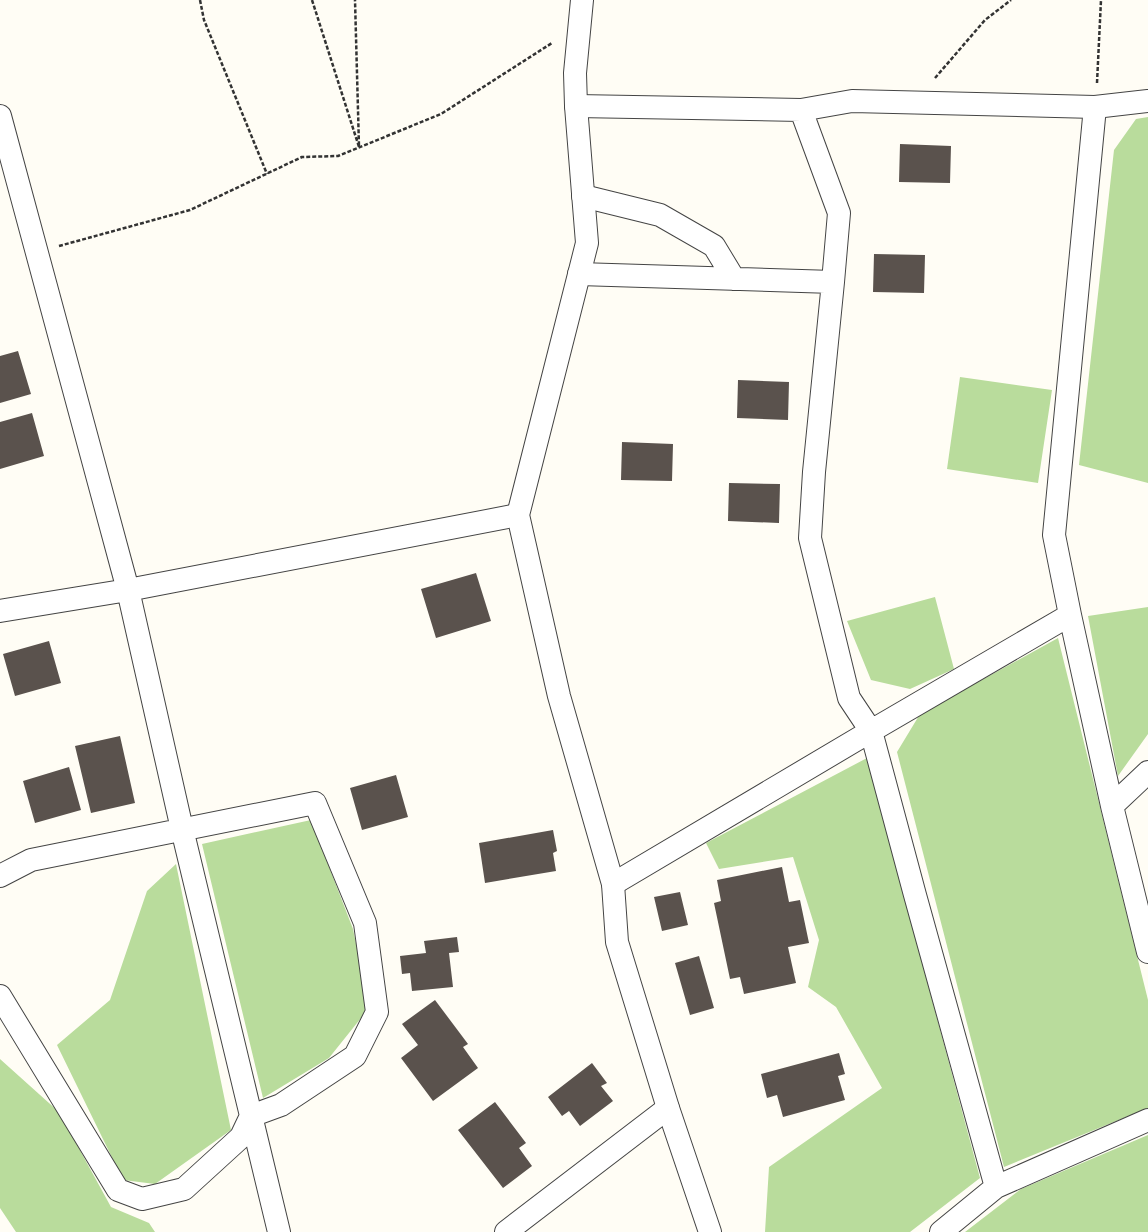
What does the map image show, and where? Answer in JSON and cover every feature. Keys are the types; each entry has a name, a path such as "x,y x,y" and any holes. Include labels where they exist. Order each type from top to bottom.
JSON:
{"street":[{"path":"582,0 576,73 576,106 587,243 518,515 560,696 613,884 617,942 668,1108 710,1232"},
{"path":"576,106 800,110 852,101 1095,107 1148,101"},
{"path":"1095,107 1054,535 1112,806 1148,952"},
{"path":"800,110 839,213 814,472 810,538 849,698 871,731 996,1188"},
{"path":"0,116 128,590 182,829 279,1232"},
{"path":"583,196 660,215 714,246 734,279"},
{"path":"579,274 833,282"},
{"path":"0,611 128,590 518,515"},
{"path":"613,884 1070,615"},
{"path":"1112,806 1148,772"},
{"path":"0,876 31,860 315,803 365,923 377,1012 355,1056 281,1105 251,1116 241,1137 184,1189 142,1200 118,1190 0,996"},
{"path":"506,1232 668,1108"},
{"path":"941,1232 996,1188 1148,1120"}],"path":[{"path":"200,0 204,20 267,174"},
{"path":"312,0 359,147"},
{"path":"355,0 359,147"},
{"path":"914,102 985,20 1011,0"},
{"path":"1095,107 1101,0"},
{"path":"36,252 190,210 302,157 338,156 440,114 580,26"}],"green space":[{"path":"1148,117 1148,483 1079,465 1114,150 1136,119"},
{"path":"960,377 1052,390 1038,483 947,469"},
{"path":"935,597 954,669 910,689 871,680 847,621"},
{"path":"1148,607 1148,734 1118,776 1088,616"},
{"path":"1058,638 1148,1000 1148,1108 1004,1167 897,752 920,714"},
{"path":"867,758 980,1178 910,1232 765,1232 769,1167 882,1088 836,1007 808,987 819,940 793,857 719,869 706,843"},
{"path":"311,820 353,929 369,1008 329,1058 263,1098 202,844"},
{"path":"176,864 231,1130 155,1184 123,1180 57,1045 110,1000 147,891"},
{"path":"0,1059 59,1112 111,1207 149,1223 155,1232 16,1232 0,1208"},
{"path":"1148,1135 1148,1232 965,1232 1021,1189"}],"building":[{"path":"900,144 951,146 950,183 899,182"},
{"path":"874,254 925,255 924,293 873,292"},
{"path":"18,351 31,394 0,403 0,356"},
{"path":"738,380 789,382 788,420 737,418"},
{"path":"32,413 44,456 0,469 0,422"},
{"path":"622,442 673,444 672,481 621,480"},
{"path":"729,483 780,484 779,523 728,521"},
{"path":"476,573 491,621 436,638 421,589"},
{"path":"49,641 61,683 15,696 3,654"},
{"path":"120,736 135,803 91,813 75,746"},
{"path":"69,767 81,810 35,823 23,781"},
{"path":"396,775 408,817 362,830 350,788"},
{"path":"553,830 557,851 553,853 556,871 485,883 479,843"},
{"path":"782,867 789,902 800,900 809,943 788,947 796,983 744,994 740,977 730,979 714,903 721,901 717,880"},
{"path":"680,892 688,925 662,931 654,897"},
{"path":"457,937 459,952 449,953 453,987 412,991 410,973 402,974 400,956 426,953 424,941"},
{"path":"699,956 714,1008 690,1015 675,963"},
{"path":"435,1000 468,1044 463,1047 478,1068 433,1101 401,1058 418,1045 402,1024"},
{"path":"839,1053 845,1074 838,1076 845,1100 783,1117 777,1095 767,1098 761,1074"},
{"path":"592,1063 607,1083 601,1086 613,1101 580,1126 569,1111 562,1116 548,1097"},
{"path":"495,1102 526,1143 519,1148 532,1166 503,1188 458,1130"}]}
